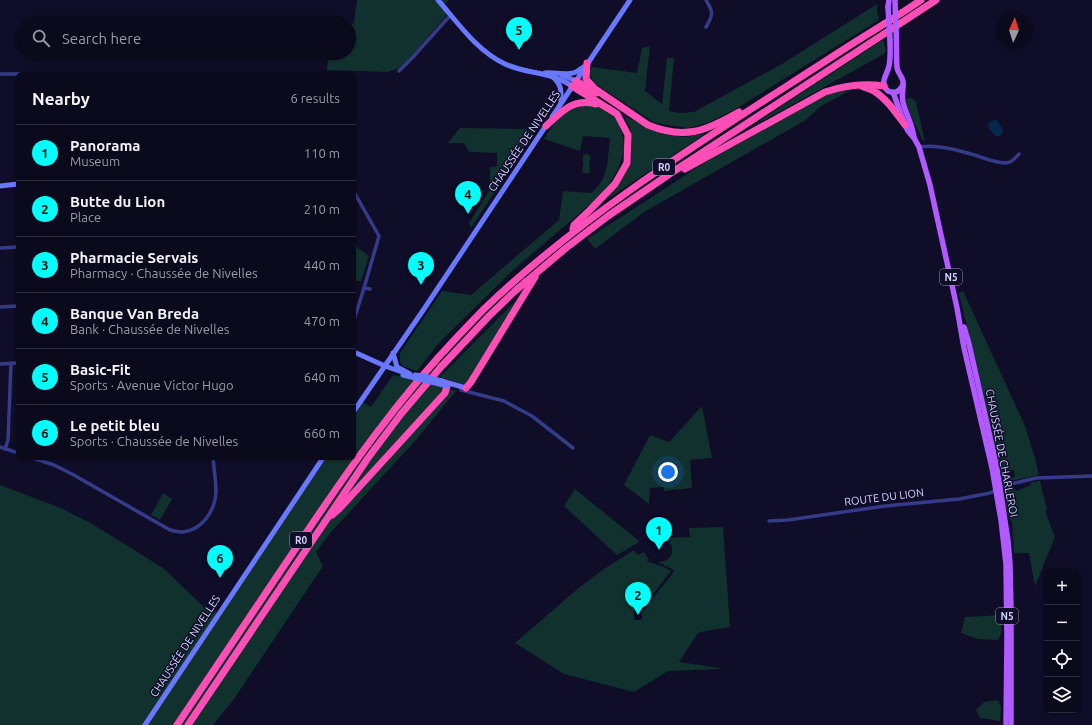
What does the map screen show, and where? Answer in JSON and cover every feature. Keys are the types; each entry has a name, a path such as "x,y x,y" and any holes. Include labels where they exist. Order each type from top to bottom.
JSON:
{"highway":[{"name":"R0","path":"177,725 362,452 395,408 434,361 483,309 532,265 571,233 646,179 921,0"},
{"name":"R0","path":"188,725 368,458 401,414 440,368 489,316 566,248 608,216 671,172 936,0"},
{"path":"587,64 586,79 595,88 648,125 667,132 683,133 705,129 720,123 746,108 758,105"},
{"path":"574,84 617,104"},
{"path":"571,233 574,225 615,184 627,163 628,135 617,114 574,84"},
{"path":"671,172 685,169 825,92 840,87 858,85 884,86"},
{"path":"858,85 874,91 889,104 905,125"},
{"path":"546,126 561,112 574,104 588,102 604,106"},
{"path":"463,389 471,382 538,272"},
{"path":"326,520 340,508 445,393 444,383"}],"main road":[{"path":"438,0 489,55 505,64 526,71 552,76 574,84"},
{"name":"CHAUSSÉE DE NIVELLES","path":"356,408 630,0"},
{"path":"888,0 890,40 889,66 884,86 889,91 893,92 899,90 903,85"},
{"name":"N5","path":"895,0 897,67 903,80 903,85"},
{"path":"538,73 561,74 576,72 587,64"},
{"path":"886,76 894,73 900,75"},
{"path":"561,74 574,84"},
{"path":"552,76 561,88 561,104"},
{"name":"CHAUSSÉE DE CHARLEROI","path":"903,85 902,98 907,116 913,129 914,138"},
{"name":"CHAUSSÉE DE CHARLEROI","path":"893,92 905,125 919,147 930,185 957,308 969,344 997,468 1006,564 1006,725"},
{"path":"0,186 16,184"},
{"path":"356,353 384,366 392,372 444,383"},
{"path":"393,353 398,367 410,374"},
{"path":"404,374 424,376 463,389"},
{"name":"CHAUSSÉE DE NIVELLES","path":"145,725 322,460"},
{"name":"CHAUSSÉE DE CHARLEROI","path":"998,489 1004,514 1010,564 1011,725"}],"street":[{"path":"706,0 711,7 712,17 706,27"},
{"path":"399,71 451,15"},
{"path":"0,74 16,74"},
{"path":"919,147 927,146 952,149 1000,163 1009,163 1019,154"},
{"path":"356,196 378,236 356,314"},
{"path":"0,248 16,247"},
{"path":"364,288 370,289"},
{"path":"0,307 16,306"},
{"path":"6,449 8,440 11,363"},
{"path":"0,364 16,363"},
{"path":"463,389 504,401 532,416 573,448"},
{"path":"0,447 16,452"},
{"path":"39,460 54,465 72,474 170,530 182,532 196,528 206,519 213,509 216,493 213,460"},
{"name":"ROUTE DU LION","path":"769,522 879,507 959,499 990,493 1007,485 1036,478 1092,476"}],"green space":[{"path":"357,0 449,0 445,4 446,16 402,67 388,72 327,70 328,60 356,60 355,16"},
{"path":"877,4 879,20 734,110 707,123 688,128 655,123 594,83 590,74 592,67 637,73 642,48 650,46 645,91 662,104 667,58 674,58 669,111 679,113 694,112 782,64"},
{"path":"883,40 886,50 884,54 746,130"},
{"path":"855,88 821,106 804,121 644,212 595,249 587,239 709,160 829,93"},
{"path":"910,98 916,102 925,142 922,139 911,116 905,99"},
{"path":"575,105 596,105 609,111 617,120 623,136 624,150 619,167 611,182 600,196 513,270 439,343 417,371 402,366 400,361 400,353 442,291 471,295 559,220 563,191 591,193 602,181 608,161 610,138 583,136 580,151 544,139 561,116"},
{"path":"624,116 664,134 684,137 705,134 606,200 631,162 631,130"},
{"path":"460,128 536,129 471,228 469,223 490,189 490,167 497,166 497,153 469,152 464,143 448,143"},
{"path":"587,154 591,158 589,163 590,172 586,174 582,172 583,155"},
{"path":"356,246 369,256 361,281 356,281"},
{"path":"963,291 1025,426 1039,475 1009,480 1008,478 1015,477 1014,470 1001,473 959,293"},
{"path":"523,293 466,385 440,377"},
{"path":"393,375 456,391 416,440 331,532 316,552 323,566 234,699 213,725 0,725 0,485 61,508 94,525 163,568 205,608 208,607 220,614 326,460 356,460 356,414 363,402 371,407"},
{"path":"702,406 712,458 690,460 692,488 664,491 664,487 650,488 649,504 624,485 650,435 669,442"},
{"path":"1040,481 1047,510 1045,511 1055,537 1035,586 1029,553 1014,553 1012,521 1010,520 1005,506 1005,493 1014,487 1016,491 1031,485 1031,482"},
{"path":"575,489 639,542 617,555 564,506"},
{"path":"163,493 172,499 160,520 151,515"},
{"path":"723,527 730,627 698,633 679,662 720,669 668,671 634,692 564,674 515,643 581,586 634,550 637,555 644,552 649,560 646,561 671,571 640,611 636,610 634,612 635,620 642,619 642,612 674,570 657,562 667,560 672,553 671,545 664,538 690,537 689,528"},
{"path":"1002,615 1001,634 998,640 978,639 961,633 965,617"},
{"path":"998,700 1001,707 1000,721 980,718 976,710 984,702"}],"water":[{"path":"997,120 1002,128 1003,133 1000,136 995,136 988,127 989,123"}],"place":[{"name":"Basic-Fit","path":"519,50"},
{"name":"Banque Van Breda","path":"468,214"},
{"name":"Pharmacie Servais","path":"421,285"},
{"name":"Panorama","path":"659,550"},
{"name":"Le petit bleu","path":"220,578"},
{"name":"Butte du Lion","path":"638,615"}]}
